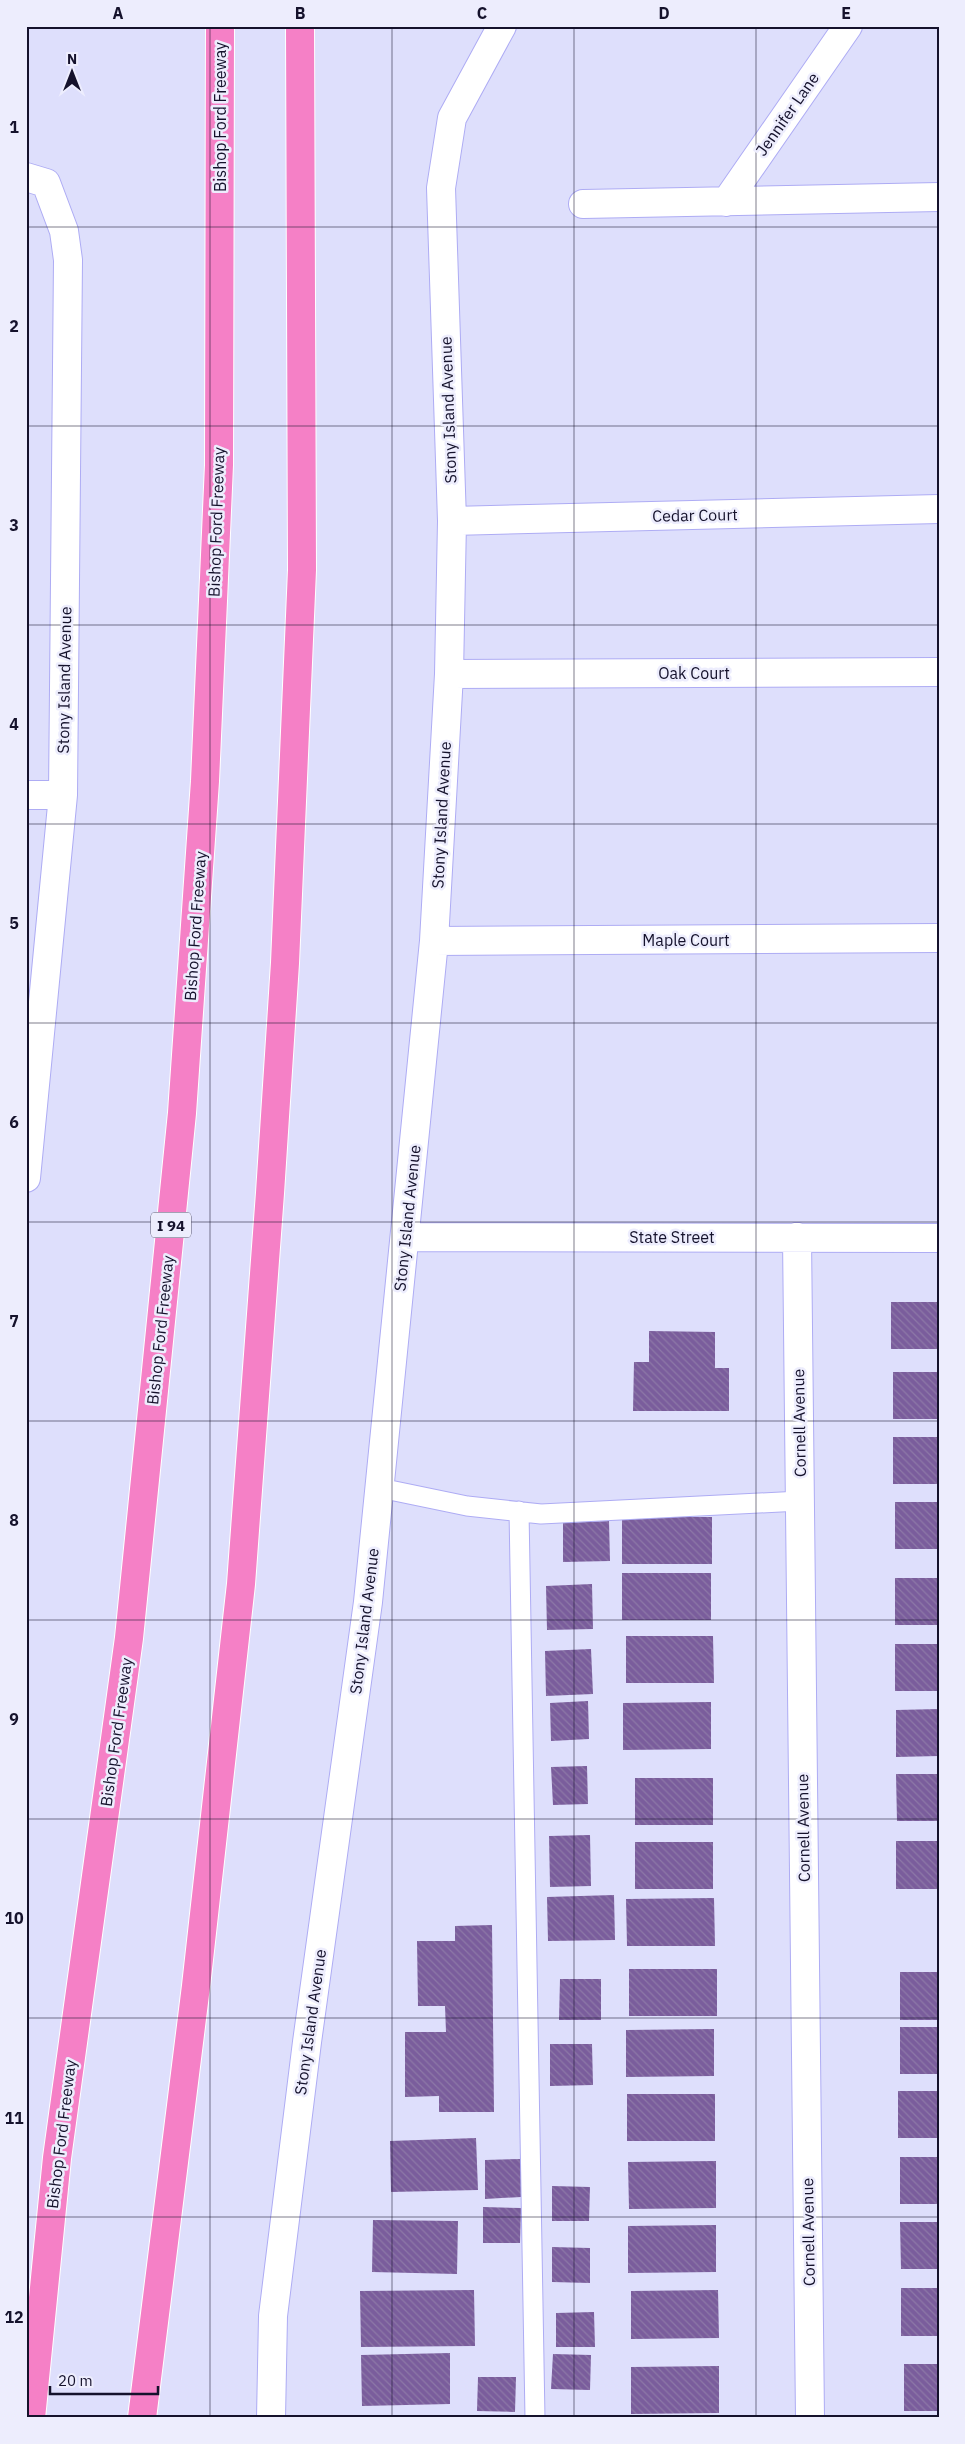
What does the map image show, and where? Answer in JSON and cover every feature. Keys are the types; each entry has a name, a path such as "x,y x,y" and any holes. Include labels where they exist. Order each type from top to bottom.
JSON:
{"highway":[{"name":"Bishop Ford Freeway","path":"31,2418 57,2158 129,1638 182,1113 205,781 219,465 220,26"},
{"path":"142,2418 196,1986 241,1584 270,1193 285,963 302,570 300,26"}],"street":[{"name":"Stony Island Avenue","path":"271,2418 275,2307 306,2042 368,1602 434,941 449,674 452,521 441,188 452,118 502,26"},
{"name":"Jennifer Lane","path":"726,202 848,26"},
{"name":"Stony Island Avenue","path":"26,1178 63,795 68,260 64,231 36,180"},
{"path":"583,204 939,197"},
{"name":"Cedar Court","path":"452,521 939,510"},
{"name":"Oak Court","path":"449,674 939,672"},
{"path":"26,795 63,795"},
{"name":"Maple Court","path":"434,941 939,938"},
{"name":"State Street","path":"405,1237 939,1238"},
{"name":"Cornell Avenue","path":"797,1237 810,2418"}],"lane":[{"path":"380,1488 467,1506 541,1514 800,1500"},
{"path":"519,1511 535,2418"}],"building":[{"path":"891,1302 939,1302 939,1349 891,1349"},
{"path":"649,1331 715,1332 715,1368 729,1368 729,1411 633,1411 634,1362 649,1362"},
{"path":"893,1372 939,1372 939,1419 893,1419"},
{"path":"893,1437 939,1437 939,1484 893,1484"},
{"path":"895,1502 939,1502 939,1549 895,1549"},
{"path":"622,1517 712,1517 712,1564 622,1564"},
{"path":"609,1521 610,1561 563,1562 563,1523"},
{"path":"622,1573 711,1573 711,1620 622,1620"},
{"path":"895,1578 939,1578 939,1625 895,1625"},
{"path":"592,1584 593,1629 547,1630 546,1586"},
{"path":"626,1636 713,1636 714,1683 626,1683"},
{"path":"895,1644 939,1644 939,1691 895,1691"},
{"path":"591,1649 593,1694 546,1696 545,1651"},
{"path":"588,1701 589,1739 551,1741 550,1703"},
{"path":"711,1702 711,1749 623,1750 623,1703"},
{"path":"939,1709 939,1756 896,1757 896,1710"},
{"path":"587,1766 588,1804 553,1805 551,1767"},
{"path":"896,1774 939,1774 939,1821 897,1821"},
{"path":"635,1778 713,1778 713,1825 635,1825"},
{"path":"590,1835 591,1886 550,1887 549,1836"},
{"path":"896,1841 939,1841 939,1889 896,1889"},
{"path":"635,1842 713,1842 713,1889 635,1889"},
{"path":"614,1895 615,1940 548,1941 547,1897"},
{"path":"714,1898 715,1946 627,1946 626,1899"},
{"path":"492,1925 494,2112 439,2112 439,2096 405,2097 405,2032 446,2032 445,2006 418,2006 417,1941 455,1941 455,1926"},
{"path":"629,1969 717,1969 717,2016 629,2016"},
{"path":"900,1972 939,1972 939,2020 900,2020"},
{"path":"560,1979 601,1979 601,2020 559,2020"},
{"path":"900,2027 939,2027 939,2074 900,2074"},
{"path":"714,2029 714,2076 626,2077 626,2030"},
{"path":"550,2044 592,2044 593,2085 550,2086"},
{"path":"898,2091 939,2091 939,2138 898,2138"},
{"path":"627,2094 715,2094 715,2141 627,2141"},
{"path":"476,2138 478,2190 391,2192 390,2141"},
{"path":"900,2157 939,2157 939,2204 900,2204"},
{"path":"521,2159 521,2197 485,2199 485,2160"},
{"path":"716,2161 716,2208 629,2209 628,2162"},
{"path":"552,2186 590,2187 589,2221 552,2221"},
{"path":"483,2207 521,2208 520,2243 483,2243"},
{"path":"373,2220 458,2221 457,2274 372,2272"},
{"path":"900,2222 939,2222 939,2269 901,2269"},
{"path":"716,2225 716,2272 628,2273 628,2226"},
{"path":"552,2247 590,2248 590,2283 552,2282"},
{"path":"901,2288 939,2288 939,2336 901,2336"},
{"path":"474,2290 475,2346 361,2347 360,2291"},
{"path":"718,2290 719,2338 631,2339 631,2291"},
{"path":"594,2312 595,2347 556,2347 556,2313"},
{"path":"450,2353 450,2404 362,2406 361,2355"},
{"path":"553,2354 591,2355 590,2390 551,2389"},
{"path":"904,2364 939,2364 939,2411 904,2411"},
{"path":"719,2366 719,2413 631,2414 631,2367"},
{"path":"478,2377 516,2377 515,2412 477,2411"}]}
